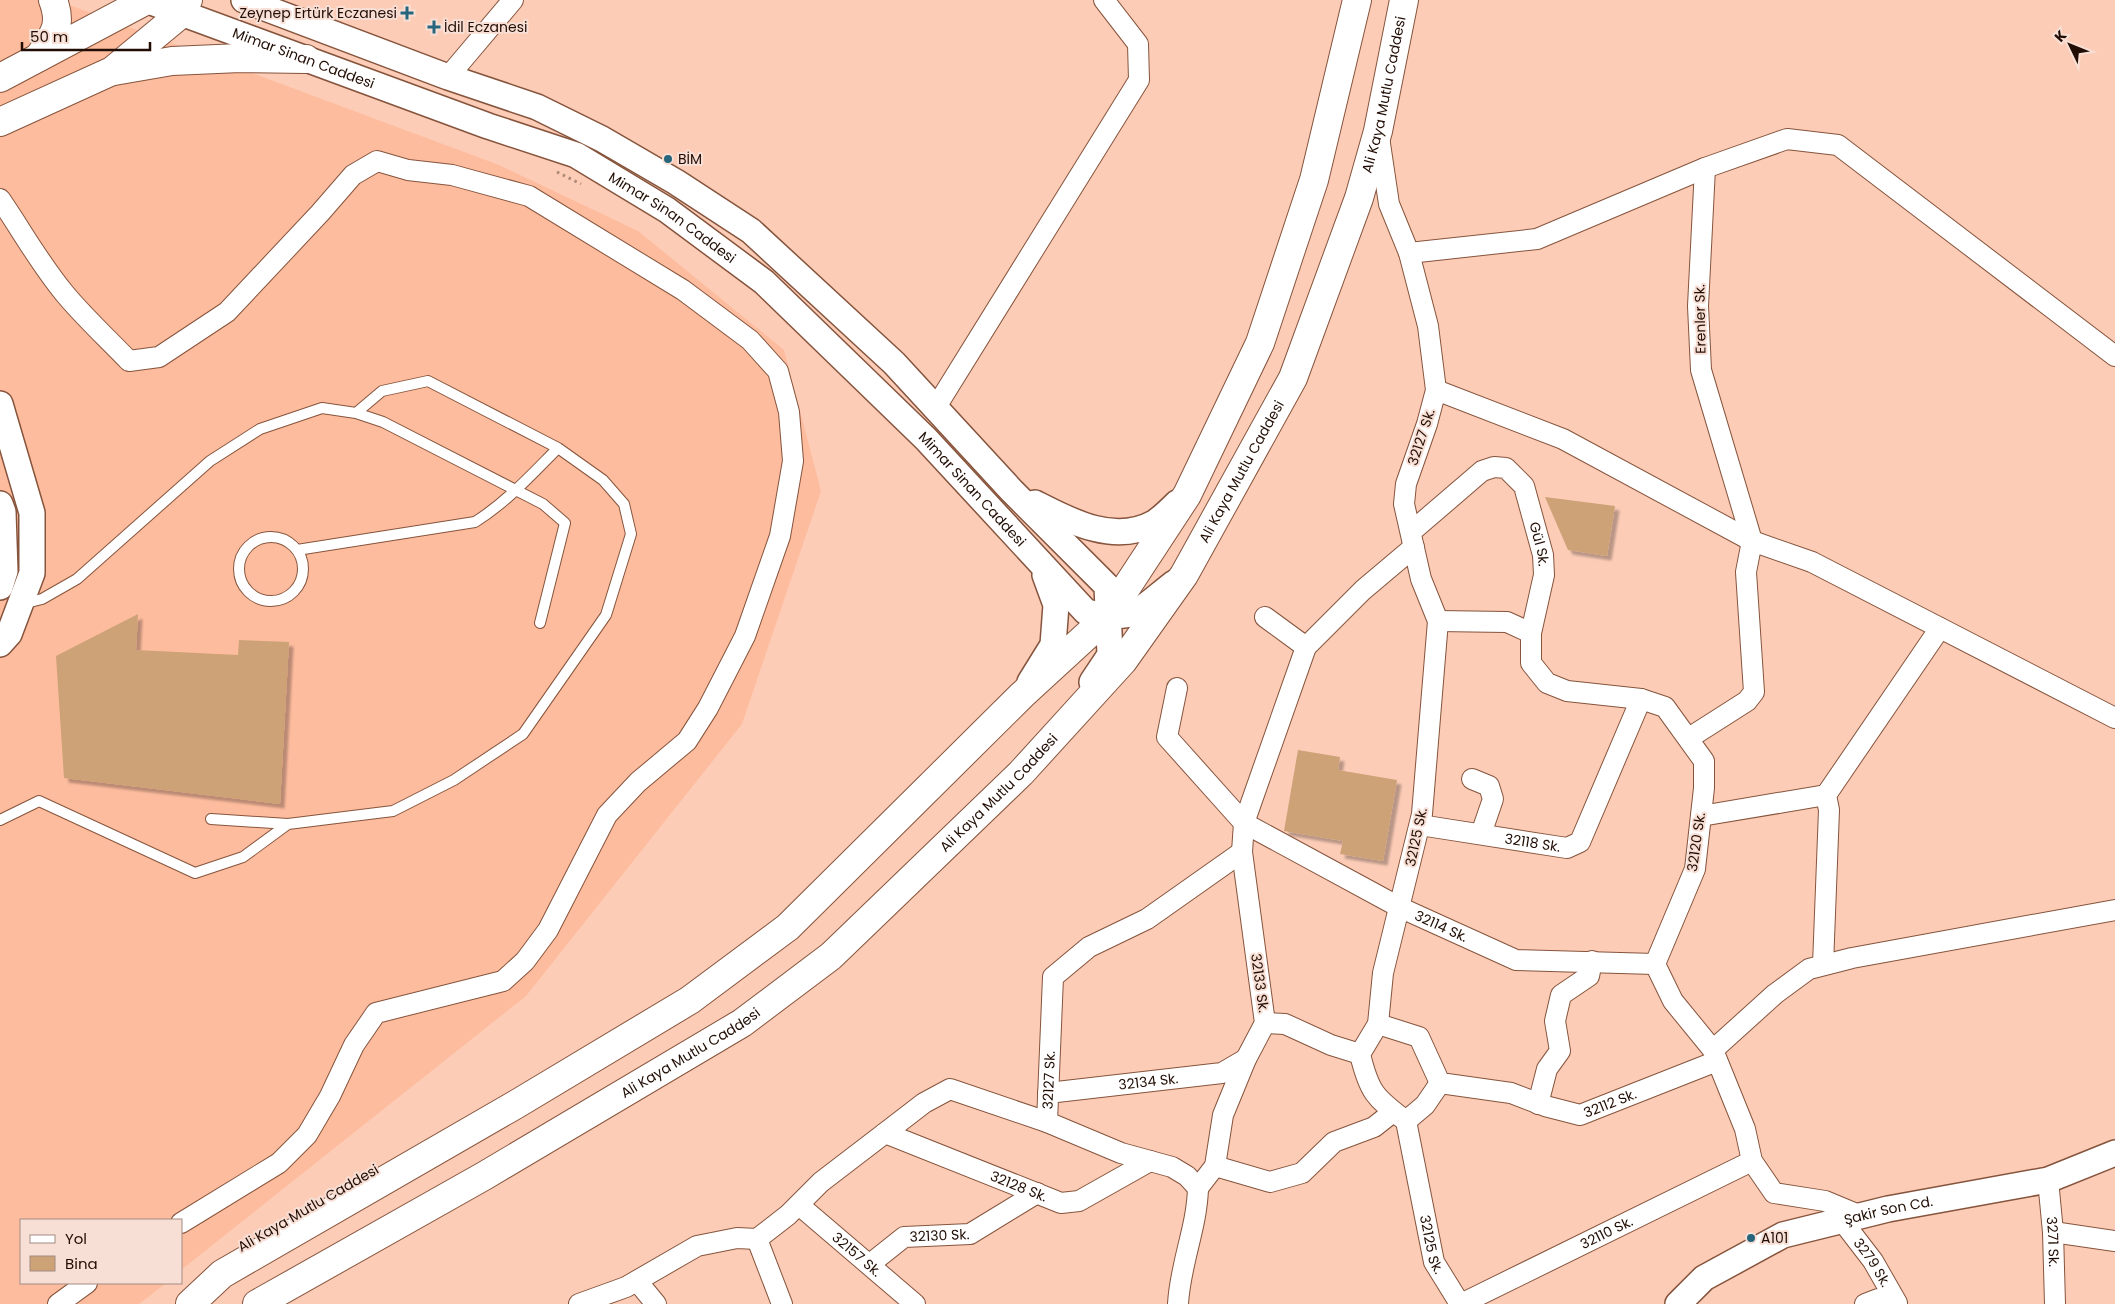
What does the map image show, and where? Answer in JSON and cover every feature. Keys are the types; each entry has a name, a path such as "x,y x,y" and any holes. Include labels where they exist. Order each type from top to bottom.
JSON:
{"main road":[{"path":"39,58 56,32 58,13 53,0"},
{"path":"0,78 146,0"},
{"name":"Ali Kaya Mutlu Caddesi","path":"190,1304 222,1274 515,1105 690,1000 788,927 1022,695 1096,615 1187,495 1260,343 1314,180 1357,0"},
{"name":"Ali Kaya Mutlu Caddesi","path":"257,1304 484,1176 742,1024 831,956 1022,773 1123,661 1184,575 1293,378 1359,198 1378,131 1404,0"},
{"path":"112,71 185,7"},
{"path":"0,122 112,71 172,61 240,58 306,59"}],"street":[{"name":"Mimar Sinan Caddesi","path":"146,0 185,7 306,59 488,126 576,155 667,210 764,282 926,439 1041,564 1096,615 1110,655 1060,731"},
{"name":"Mimar Sinan Caddesi","path":"244,0 448,77 538,107 594,135 676,182 751,231 894,363 936,406 1012,492 1107,586 1096,615"},
{"path":"448,77 513,0"},
{"path":"936,406 1139,80 1138,44 1104,0"},
{"name":"32127 Sk.","path":"1378,131 1390,204 1409,253 1428,326 1436,390 1427,424 1406,484 1404,504 1412,539"},
{"path":"1409,253 1537,239 1705,168 1786,139 1838,145 2115,356"},
{"path":"0,199 20,227 25,240 65,294 130,361 159,357 227,312 320,214 353,175 377,160 408,170 452,175 529,196 684,290 750,340 778,371 789,412 793,461 780,536 745,636 708,708 687,741 638,782 607,815 548,930 525,961 504,981 376,1013 354,1045 330,1096 307,1135 280,1163 182,1223"},
{"name":"Erenler Sk.","path":"1689,738 1747,701 1754,692 1746,572 1752,541 1701,370 1698,306 1705,168"},
{"path":"1359,198 1390,204"},
{"path":"1436,390 1563,440 1752,541 1812,562 2115,718"},
{"path":"0,404 32,513 32,573 9,634 0,644"},
{"name":"Gül Sk.","path":"1412,539 1482,471 1494,467 1506,468 1524,486 1543,555 1544,575 1531,633"},
{"path":"1012,492 1064,518 1111,533 1135,530 1155,523 1187,495"},
{"path":"0,504 3,512 2,536 5,571 0,587"},
{"path":"1244,823 1306,647 1412,539"},
{"name":"32125 Sk.","path":"1360,1054 1378,1024 1383,973 1420,825 1430,736 1438,621 1421,579 1412,539"},
{"path":"1022,695 1053,645 1056,605 1041,564"},
{"path":"1096,615 1132,616 1184,575"},
{"path":"1265,617 1306,647"},
{"path":"1438,621 1507,622 1531,633"},
{"path":"1823,965 1829,810 1826,795 1940,628"},
{"name":"32120 Sk.","path":"1531,633 1531,663 1547,683 1567,691 1641,699 1665,707 1704,760 1701,816 1695,869 1655,964"},
{"name":"32114 Sk.","path":"1177,688 1167,737 1244,823 1399,906 1516,960 1655,964"},
{"name":"32118 Sk.","path":"1420,825 1567,848 1580,842 1641,699"},
{"path":"1472,779 1489,786 1493,799 1481,834"},
{"path":"1701,816 1826,795"},
{"name":"32133 Sk.","path":"1198,1188 1214,1166 1223,1115 1246,1059 1265,1023 1242,852 1244,823"},
{"name":"32127 Sk.","path":"757,1239 799,1205 821,1182 924,1103 950,1089 1047,1122 1053,977 1089,947 1147,919 1242,852"},
{"path":"1715,1055 1775,994 1809,969 1952,939 2115,910"},
{"path":"1538,1104 1547,1069 1560,1051 1554,1031 1561,995 1589,976 1592,961"},
{"path":"1655,964 1673,1001 1715,1055 1745,1129 1752,1161 1774,1194 1825,1201 1852,1219"},
{"path":"1265,1023 1285,1024 1331,1045 1360,1054 1366,1081 1383,1104 1400,1117"},
{"path":"1214,1166 1270,1182 1302,1173 1334,1142 1400,1117 1425,1105 1440,1083 1419,1037 1378,1024"},
{"name":"32112 Sk.","path":"1440,1083 1511,1093 1538,1104 1580,1115 1715,1055"},
{"name":"32134 Sk.","path":"1048,1093 1222,1073 1246,1059"},
{"name":"32125 Sk.","path":"1400,1117 1434,1262 1461,1304"},
{"path":"1047,1122 1121,1153 1172,1167 1187,1176 1198,1188 1197,1214 1179,1283 1178,1304"},
{"name":"32128 Sk.","path":"885,1133 1060,1203 1080,1201 1150,1161"},
{"name":"Şakir Son Cd.","path":"1678,1304 1704,1278 1783,1235 1852,1219 2048,1180 2115,1153"},
{"name":"32110 Sk.","path":"1461,1304 1752,1161"},
{"name":"3271 Sk.","path":"2048,1180 2053,1232 2055,1304"},
{"name":"32130 Sk.","path":"870,1264 904,1237 970,1234 1037,1193"},
{"name":"32157 Sk.","path":"799,1205 915,1304"},
{"name":"3279 Sk.","path":"1852,1219 1873,1261 1898,1304"},
{"path":"2053,1232 2115,1241"},
{"path":"579,1304 626,1287 697,1246 737,1238 757,1239 782,1304"},
{"path":"637,1281 656,1304"},
{"path":"58,1304 86,1284"},
{"name":"3279 Sk.","path":"1865,1304 1878,1299 1898,1304"}],"lane":[{"path":"211,819 288,824 393,811 454,780 523,734 606,615 631,534 624,504 608,486 558,448 428,381 382,391 356,413"},
{"path":"21,604 42,599 77,579 210,461 260,429 322,408 356,413 383,422 543,504 565,523 540,623"},
{"path":"297,550 302,560 300,581 286,597 266,600 247,590 242,582 239,566 244,552 251,544 270,537 281,538 297,550 475,522 489,513 515,490 558,448"},
{"path":"0,820 39,801 195,873 243,857 288,824"}],"shaded area":[{"path":"0,0 56,0 499,165 638,231 784,350 821,491 742,724 526,996 182,1269 182,1219 20,1219 20,1284 165,1284 139,1304 0,1304"}],"building":[{"path":"1545,497 1615,506 1607,556 1568,550"},
{"path":"138,614 136,650 238,655 239,640 289,642 280,804 64,778 56,656"},
{"path":"1298,750 1340,757 1338,770 1397,780 1383,861 1340,854 1343,841 1284,831"}],"place":[{"name":"Zeynep Ertürk Eczanesi","path":"407,13"},
{"name":"İdil Eczanesi","path":"434,27"},
{"name":"BİM","path":"668,159"},
{"name":"A101","path":"1751,1238"}]}
